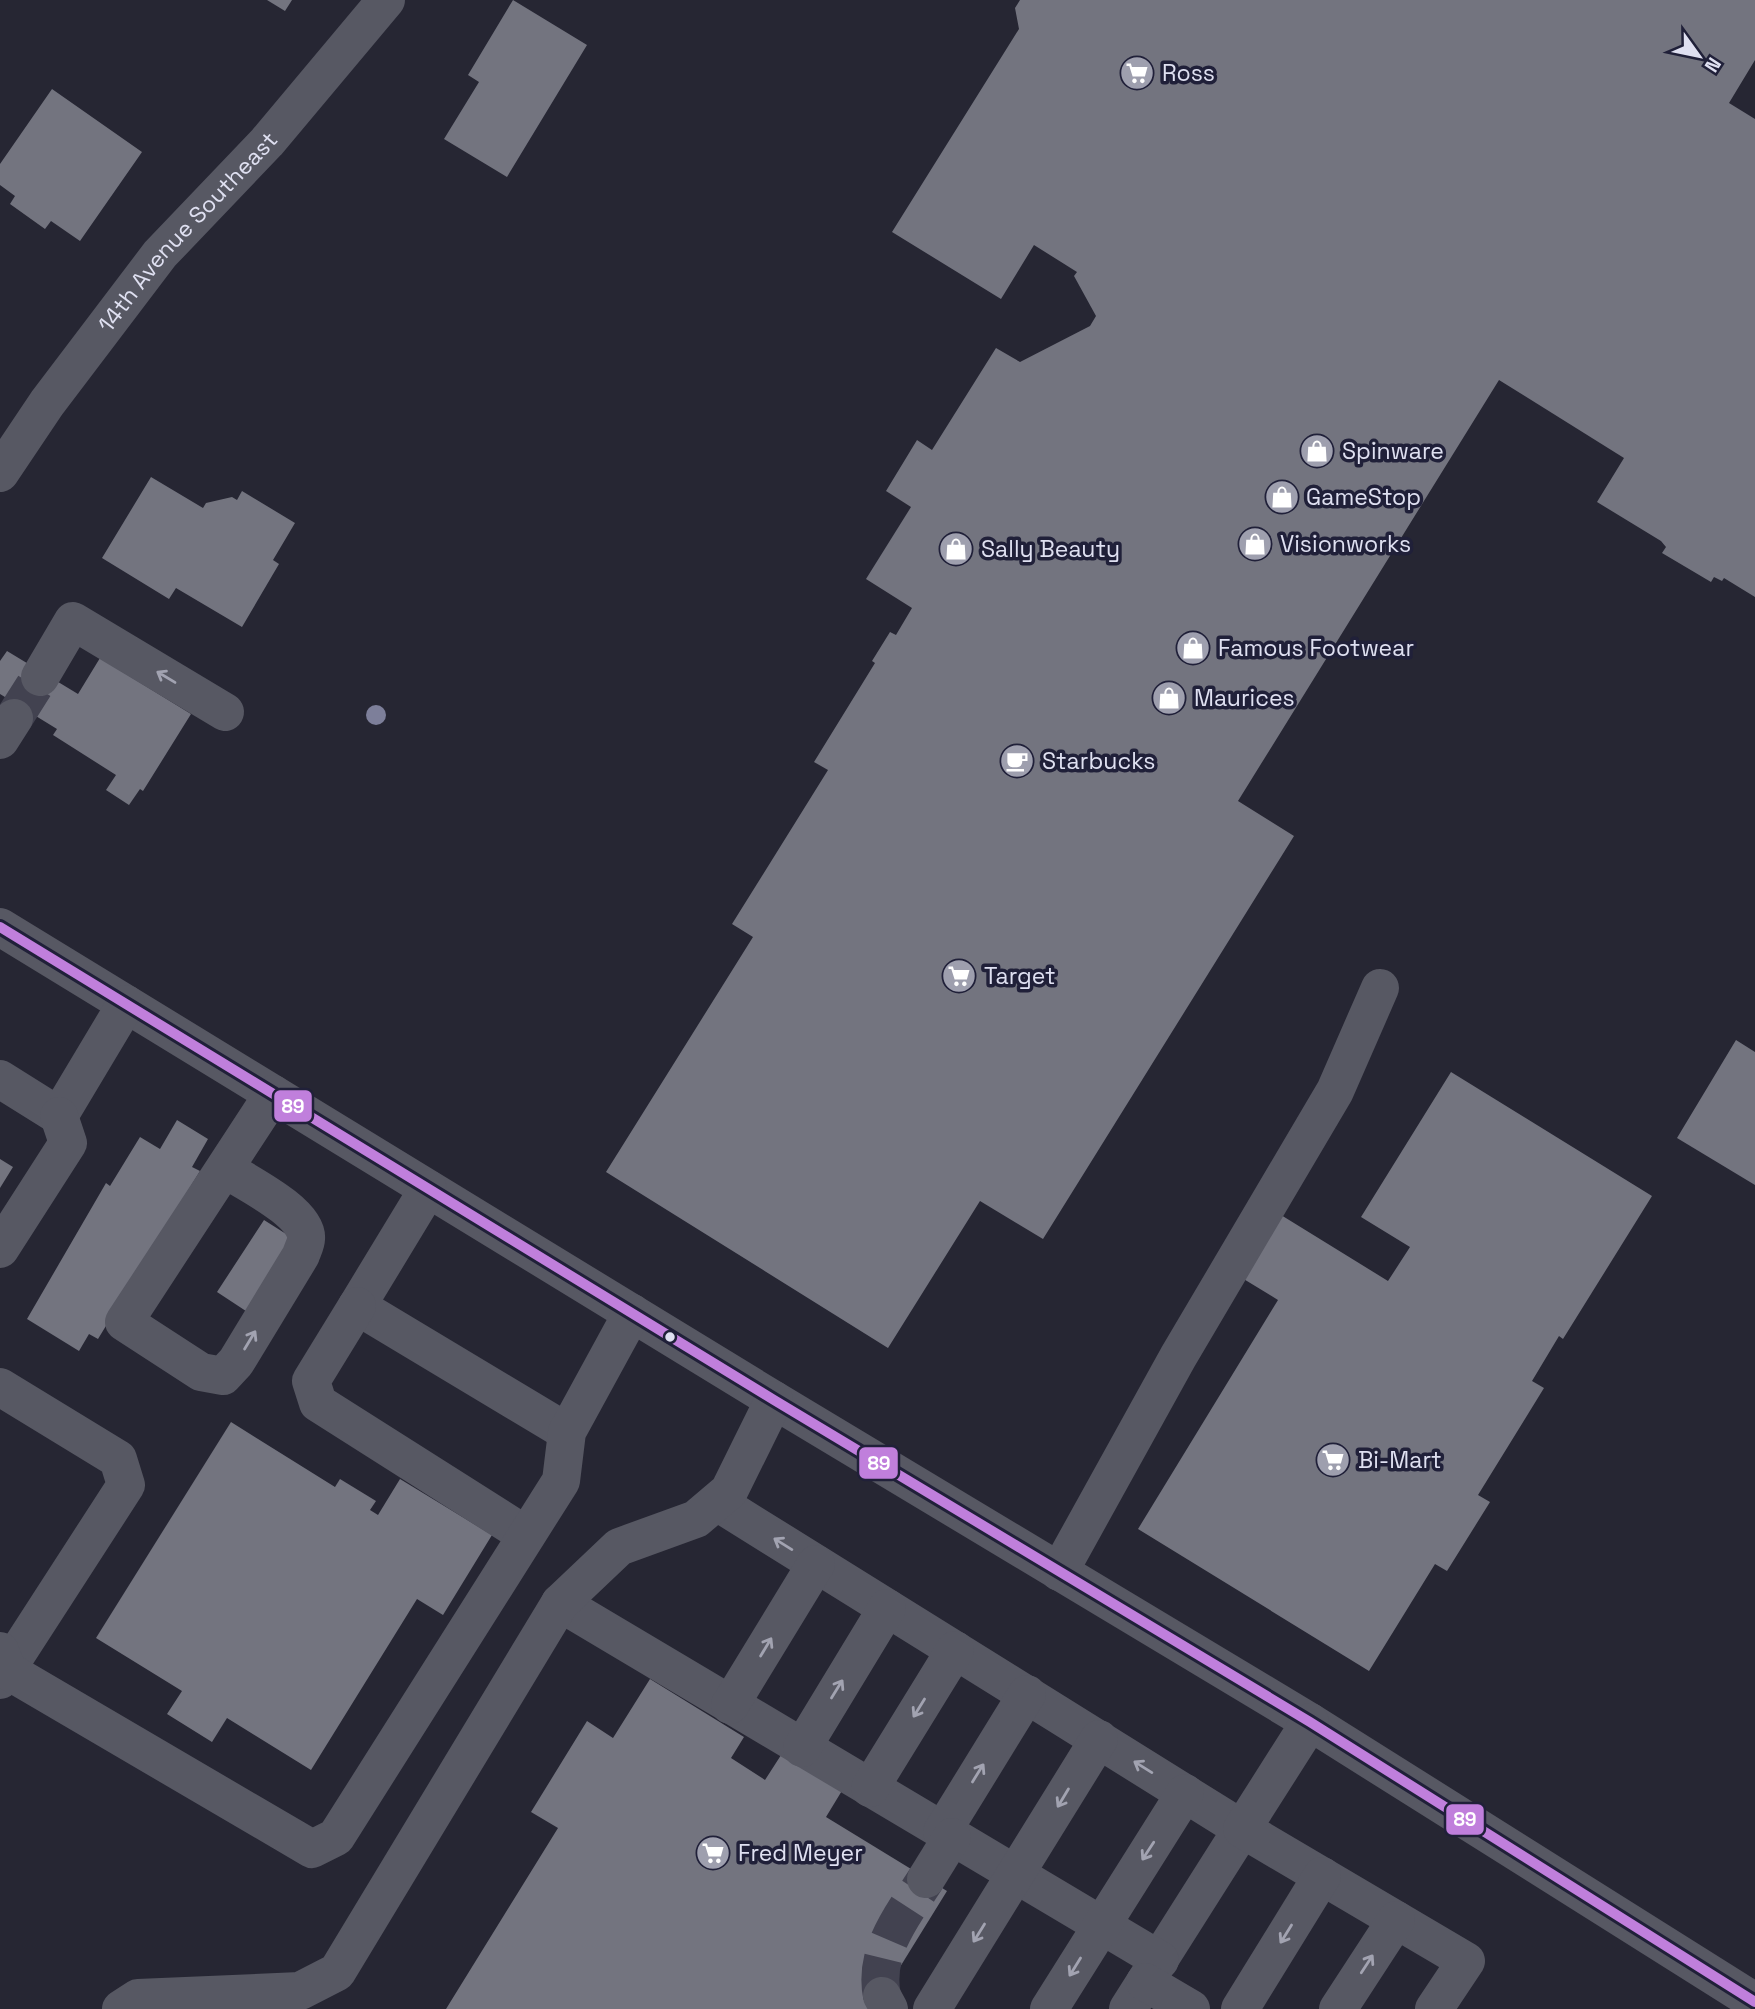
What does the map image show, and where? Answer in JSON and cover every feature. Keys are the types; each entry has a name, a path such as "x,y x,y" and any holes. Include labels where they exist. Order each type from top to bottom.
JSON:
{"street":[{"name":"14th Avenue Southeast","path":"0,473 47,402 160,254 267,142 386,0"},
{"path":"40,677 74,621 225,712"},
{"path":"0,927 632,1314 1310,1722 1755,2002"},
{"path":"1059,1572 1178,1357 1335,1091 1380,988"},
{"path":"59,1116 126,1004"},
{"path":"0,1079 59,1116 68,1143 0,1249"},
{"path":"225,1169 285,1207 302,1222 307,1238 301,1255 236,1362 223,1376 201,1372 124,1322 273,1094"},
{"path":"428,1189 311,1381 318,1403 526,1535"},
{"path":"357,1306 567,1432"},
{"path":"0,1387 118,1459 126,1485 3,1667 312,1849 335,1837 561,1481 567,1432 632,1314"},
{"path":"121,2009 138,1998 300,1991 337,1972 560,1604 620,1547 696,1519 729,1491 774,1400"},
{"path":"717,1502 1242,1829 1466,1961 1434,2009"},
{"path":"730,1705 816,1564"},
{"path":"560,1604 1101,1925 1144,1984 1191,2009"},
{"path":"802,1748 887,1608"},
{"path":"870,1788 955,1650"},
{"path":"926,1879 947,1835 1027,1694"},
{"path":"1144,1984 1310,1722"},
{"path":"932,2009 1098,1740"},
{"path":"1048,2009 1185,1793"},
{"path":"1240,2009 1322,1876"},
{"path":"1338,2009 1396,1920"}],"building":[{"path":"267,0 292,0 285,11"},
{"path":"513,0 587,45 507,177 444,139 479,82 468,75"},
{"path":"1020,0 1755,0 1755,60 1729,103 1755,119 1755,597 1724,578 1722,581 1714,577 1711,582 1662,553 1666,547 1661,541 1597,502 1624,458 1499,380 1238,801 1294,836 1043,1239 980,1201 888,1348 606,1172 753,937 732,924 828,770 814,762 875,663 872,661 890,632 896,635 912,608 866,579 911,507 886,491 917,440 932,450 996,348 1020,362 1090,326 1096,316 1074,276 1077,272 1034,245 1001,299 892,232 1019,29 1015,8"},
{"path":"52,89 142,152 80,241 51,221 45,229 10,204 15,196 0,185 0,164"},
{"path":"151,477 203,508 206,503 232,497 237,500 242,491 295,523 273,560 279,564 242,627 176,588 169,599 102,558"},
{"path":"7,651 78,694 100,658 191,714 143,791 140,789 129,805 106,790 116,775 53,735 57,729 0,694 0,661"},
{"path":"1736,1040 1755,1052 1755,1185 1677,1138"},
{"path":"1451,1072 1652,1196 1563,1339 1559,1336 1532,1381 1544,1388 1478,1495 1490,1502 1447,1571 1435,1564 1369,1671 1138,1529 1278,1300 1242,1278 1281,1215 1388,1281 1410,1247 1361,1217"},
{"path":"177,1120 208,1139 192,1167 200,1171 98,1339 89,1334 79,1351 27,1319 106,1183 110,1186 140,1137 160,1149"},
{"path":"0,1159 13,1167 0,1188"},
{"path":"264,1220 302,1244 255,1317 217,1292"},
{"path":"231,1422 335,1487 340,1479 376,1501 370,1510 378,1515 400,1479 492,1535 443,1615 417,1599 311,1770 227,1718 212,1742 167,1714 182,1691 96,1638"},
{"name":"Fred Meyer","path":"650,1679 744,1737 731,1758 765,1780 783,1752 843,1789 826,1817 947,1891 874,2009 446,2009 558,1828 531,1812 587,1721 613,1738"}],"tunnel":[{"path":"14,718 40,677"},
{"path":"882,1996 880,1980 886,1949 892,1934 926,1879"}],"transit line":[{"name":"89","path":"0,927 774,1400 1310,1722 1755,2002"}],"place":[{"name":"Ross","path":"1137,73"},
{"name":"Spinware","path":"1317,451"},
{"name":"GameStop","path":"1282,497"},
{"name":"Visionworks","path":"1255,544"},
{"name":"Sally Beauty","path":"956,549"},
{"name":"Famous Footwear","path":"1193,648"},
{"name":"Maurices","path":"1169,698"},
{"name":"Starbucks","path":"1017,761"},
{"name":"Target","path":"959,976"},
{"name":"Bi-Mart","path":"1333,1460"},
{"name":"Fred Meyer","path":"713,1853"}]}
